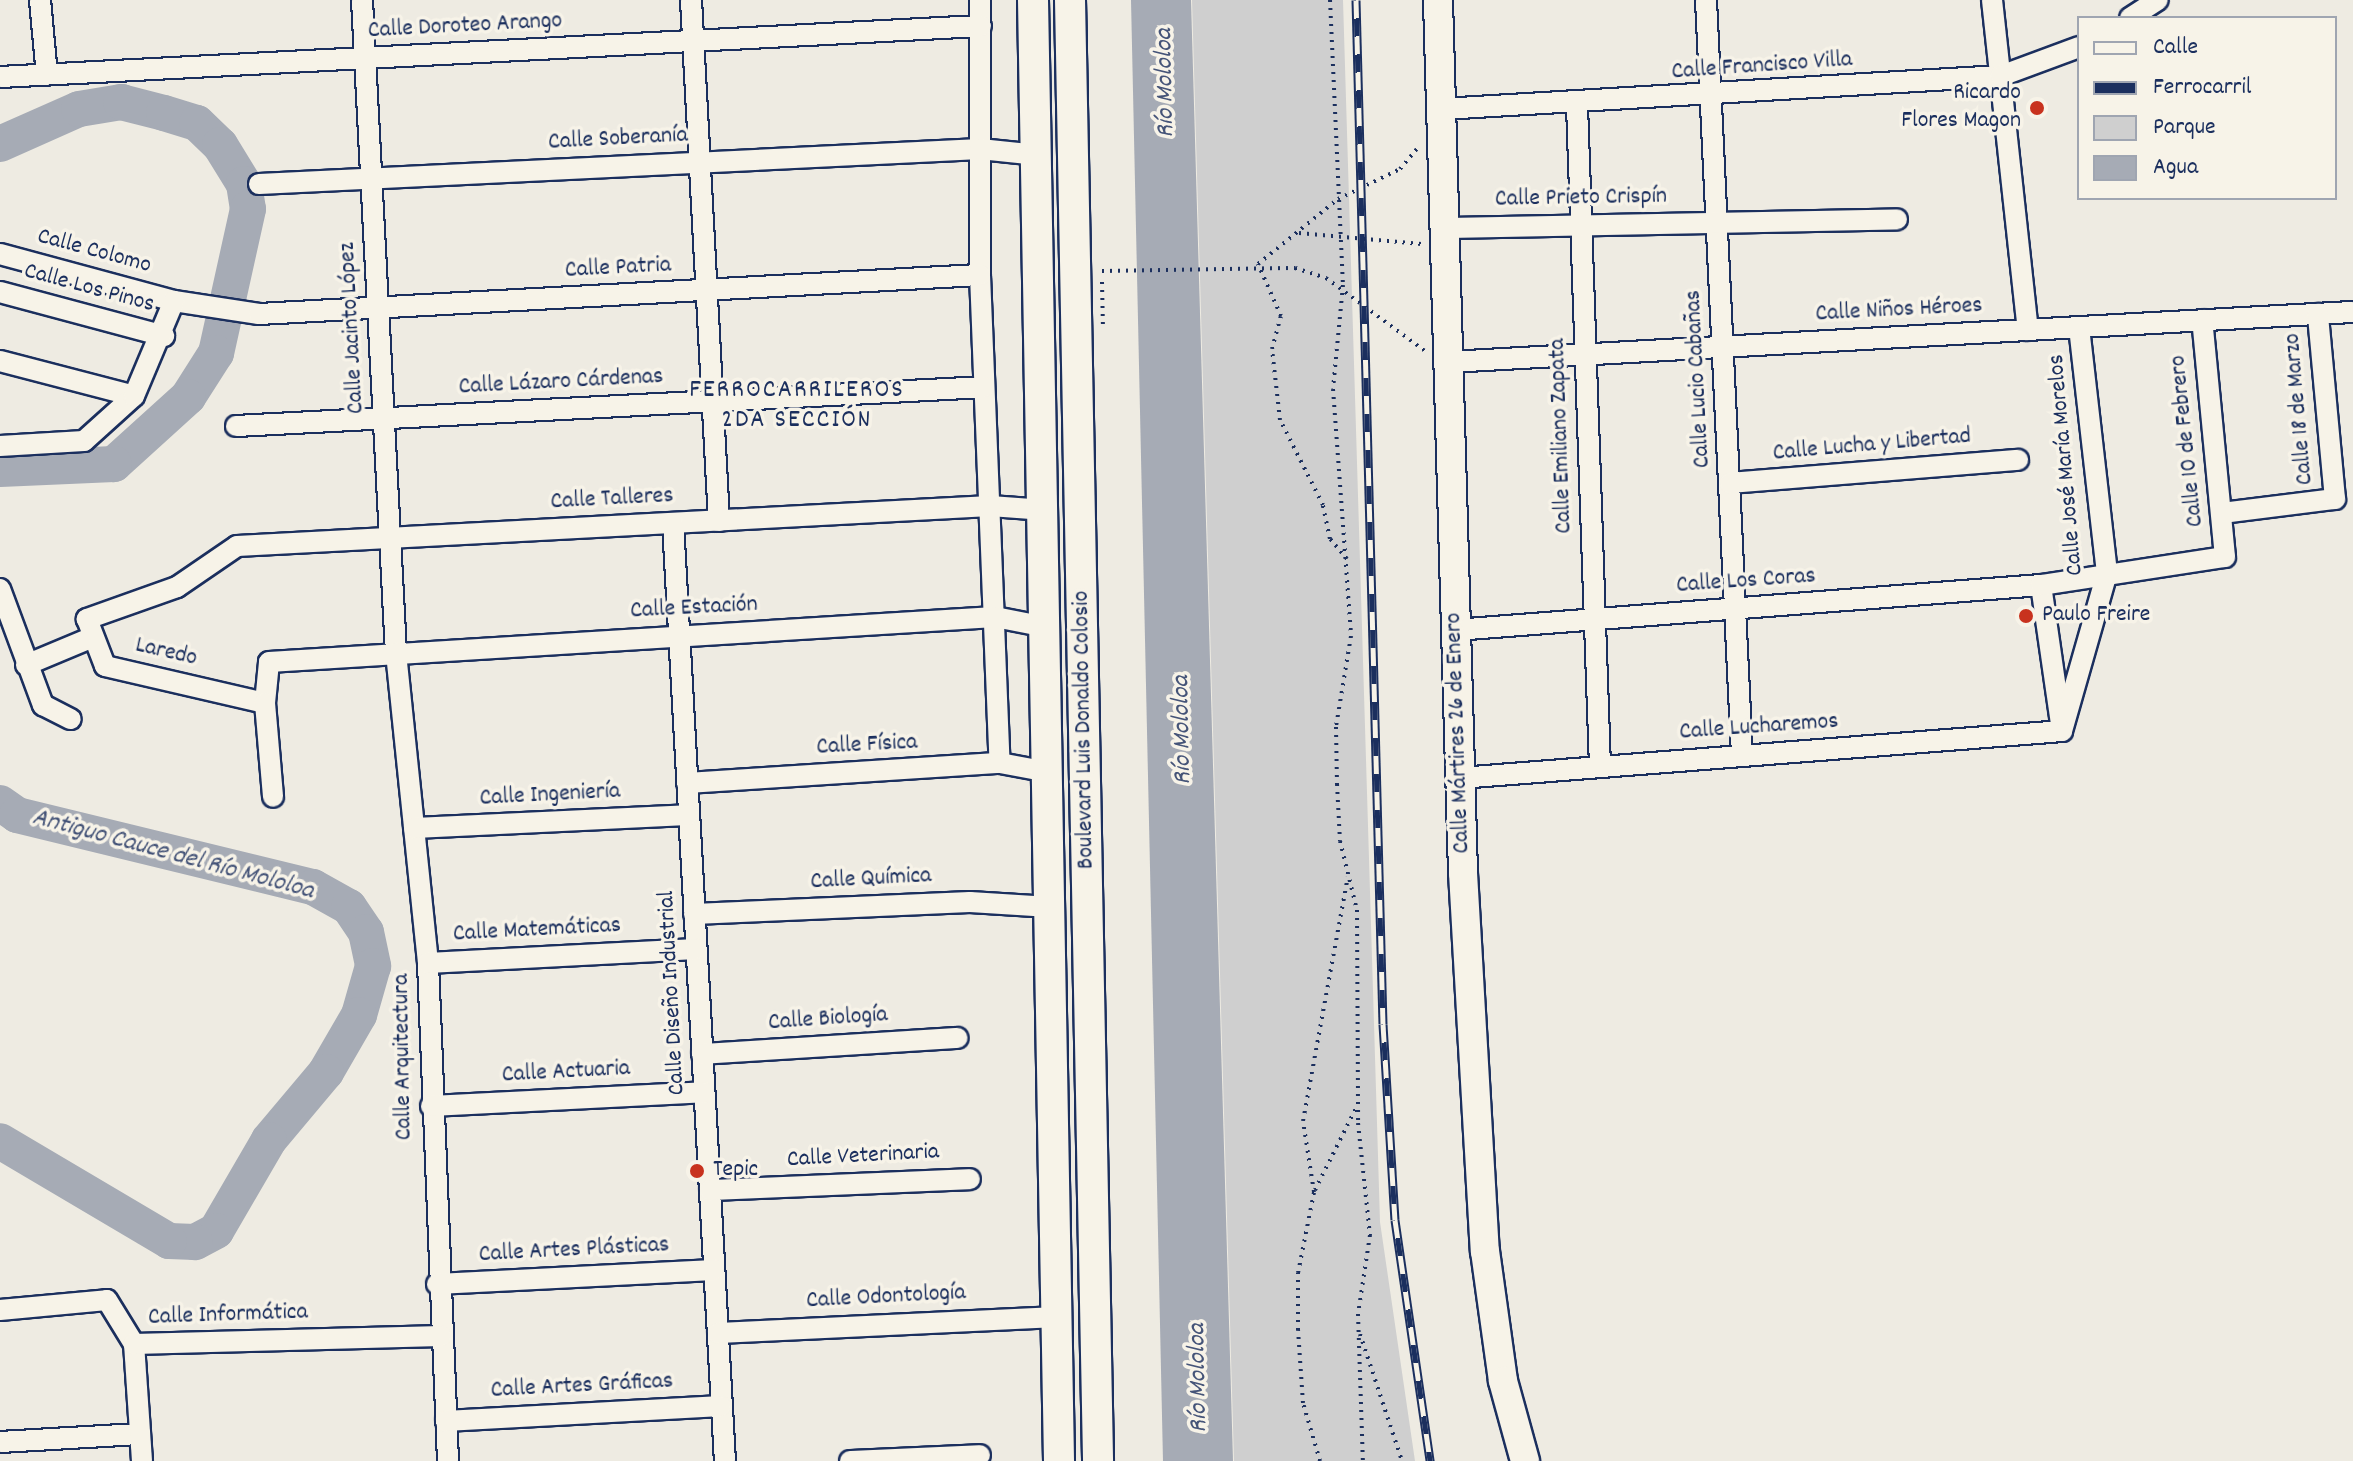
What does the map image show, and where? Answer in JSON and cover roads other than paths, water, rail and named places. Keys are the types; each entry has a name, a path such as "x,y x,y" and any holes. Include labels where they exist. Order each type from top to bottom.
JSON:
{"main road":[{"name":"Boulevard Luis Donaldo Colosio","path":"1033,0 1042,328 1059,1461"},
{"name":"Boulevard Luis Donaldo Colosio","path":"1070,0 1098,1461"},
{"path":"1042,328 1078,327"}],"street":[{"path":"40,0 47,75"},
{"name":"Calle Jacinto López","path":"362,0 396,653"},
{"path":"691,0 719,521"},
{"path":"980,0 980,275 1000,763"},
{"name":"Calle Mártires 26 de Enero","path":"1438,0 1460,778 1485,1251 1503,1381 1525,1461"},
{"name":"Calle Lucio Cabañas","path":"1706,0 1742,755"},
{"name":"Calle José María Morelos","path":"1992,0 2028,330"},
{"path":"2133,16 2154,1"},
{"name":"Calle Doroteo Arango","path":"0,77 981,26"},
{"name":"Calle Francisco Villa","path":"1442,109 1712,98 2001,76 2077,48"},
{"name":"Calle Emiliano Zapata","path":"1577,105 1600,766"},
{"name":"Calle Soberanía","path":"259,184 980,149 1038,155"},
{"name":"Calle Prieto Crispín","path":"1445,228 1897,219"},
{"name":"Calle Colomo","path":"0,254 180,302 259,314"},
{"name":"Calle Patria","path":"259,314 980,275"},
{"name":"Calle Los Pinos","path":"0,292 164,336"},
{"path":"0,446 84,441 134,396 180,302"},
{"name":"Calle Niños Héroes","path":"1449,362 2353,312"},
{"name":"Calle 18 de Marzo","path":"2222,513 2335,499 2318,314"},
{"name":"Calle 10 de Febrero","path":"2107,573 2225,557 2202,320"},
{"name":"Calle José María Morelos","path":"2062,731 2107,573 2079,328"},
{"path":"0,361 134,396"},
{"name":"Calle Lázaro Cárdenas","path":"236,426 984,387"},
{"name":"Calle Lucha y Libertad","path":"1730,483 2018,460"},
{"name":"Calle Talleres","path":"237,546 990,506 1045,510"},
{"name":"Calle Diseño Industrial","path":"673,523 725,1461"},
{"name":"Laredo","path":"237,546 177,587 87,619 91,638 105,666 265,703"},
{"path":"2041,585 2107,573"},
{"name":"Calle José María Morelos","path":"2041,585 2062,731"},
{"name":"Calle Los Coras","path":"1455,630 2041,585"},
{"path":"0,589 43,705 71,719"},
{"name":"Calle Estación","path":"396,653 995,617 1046,627"},
{"path":"26,665 91,638"},
{"path":"273,797 265,703 269,662 396,653"},
{"name":"Calle Arquitectura","path":"396,653 428,963 437,1284 448,1461"},
{"name":"Calle Lucharemos","path":"1460,778 2062,731"},
{"name":"Calle Física","path":"687,783 1000,763 1048,772"},
{"name":"Calle Ingeniería","path":"414,828 688,815"},
{"name":"Calle Química","path":"694,914 970,902 1050,907"},
{"name":"Calle Matemáticas","path":"428,963 696,949"},
{"name":"Calle Biología","path":"702,1054 958,1038"},
{"name":"Calle Actuaria","path":"431,1106 704,1092"},
{"name":"Calle Veterinaria","path":"710,1190 970,1179"},
{"name":"Calle Artes Plásticas","path":"437,1284 714,1270"},
{"path":"0,1310 107,1300 134,1344"},
{"name":"Calle Odontología","path":"718,1333 1058,1317"},
{"name":"Calle Informática","path":"142,1461 134,1344 441,1336"},
{"name":"Calle Artes Gráficas","path":"446,1421 721,1406"},
{"path":"0,1442 140,1434"},
{"path":"850,1461 980,1455"}],"water":[{"name":"Río Mololoa","path":"1131,0 1191,0 1233,1461 1163,1461"}],"waterway":[{"name":"Antiguo Cauce del Río Mololoa","path":"0,144 79,109 121,102 164,113 197,123 220,145 244,184 248,209 216,353 188,397 114,464 0,469"},
{"name":"Antiguo Cauce del Río Mololoa","path":"0,803 17,815 313,887 349,907 366,932 373,966 359,1015 326,1072 269,1140 216,1231 195,1242 169,1241 0,1141"}],"railway":[{"path":"1356,0 1383,1024 1395,1220 1430,1461"}],"place":[{"name":"Ricardo Flores Magon","path":"2037,108"},
{"name":"Paulo Freire","path":"2026,616"},
{"name":"Tepic","path":"697,1171"}],"district":[{"name":"FERROCARRILEROS 2DA SECCIÓN","path":"797,406"}]}
